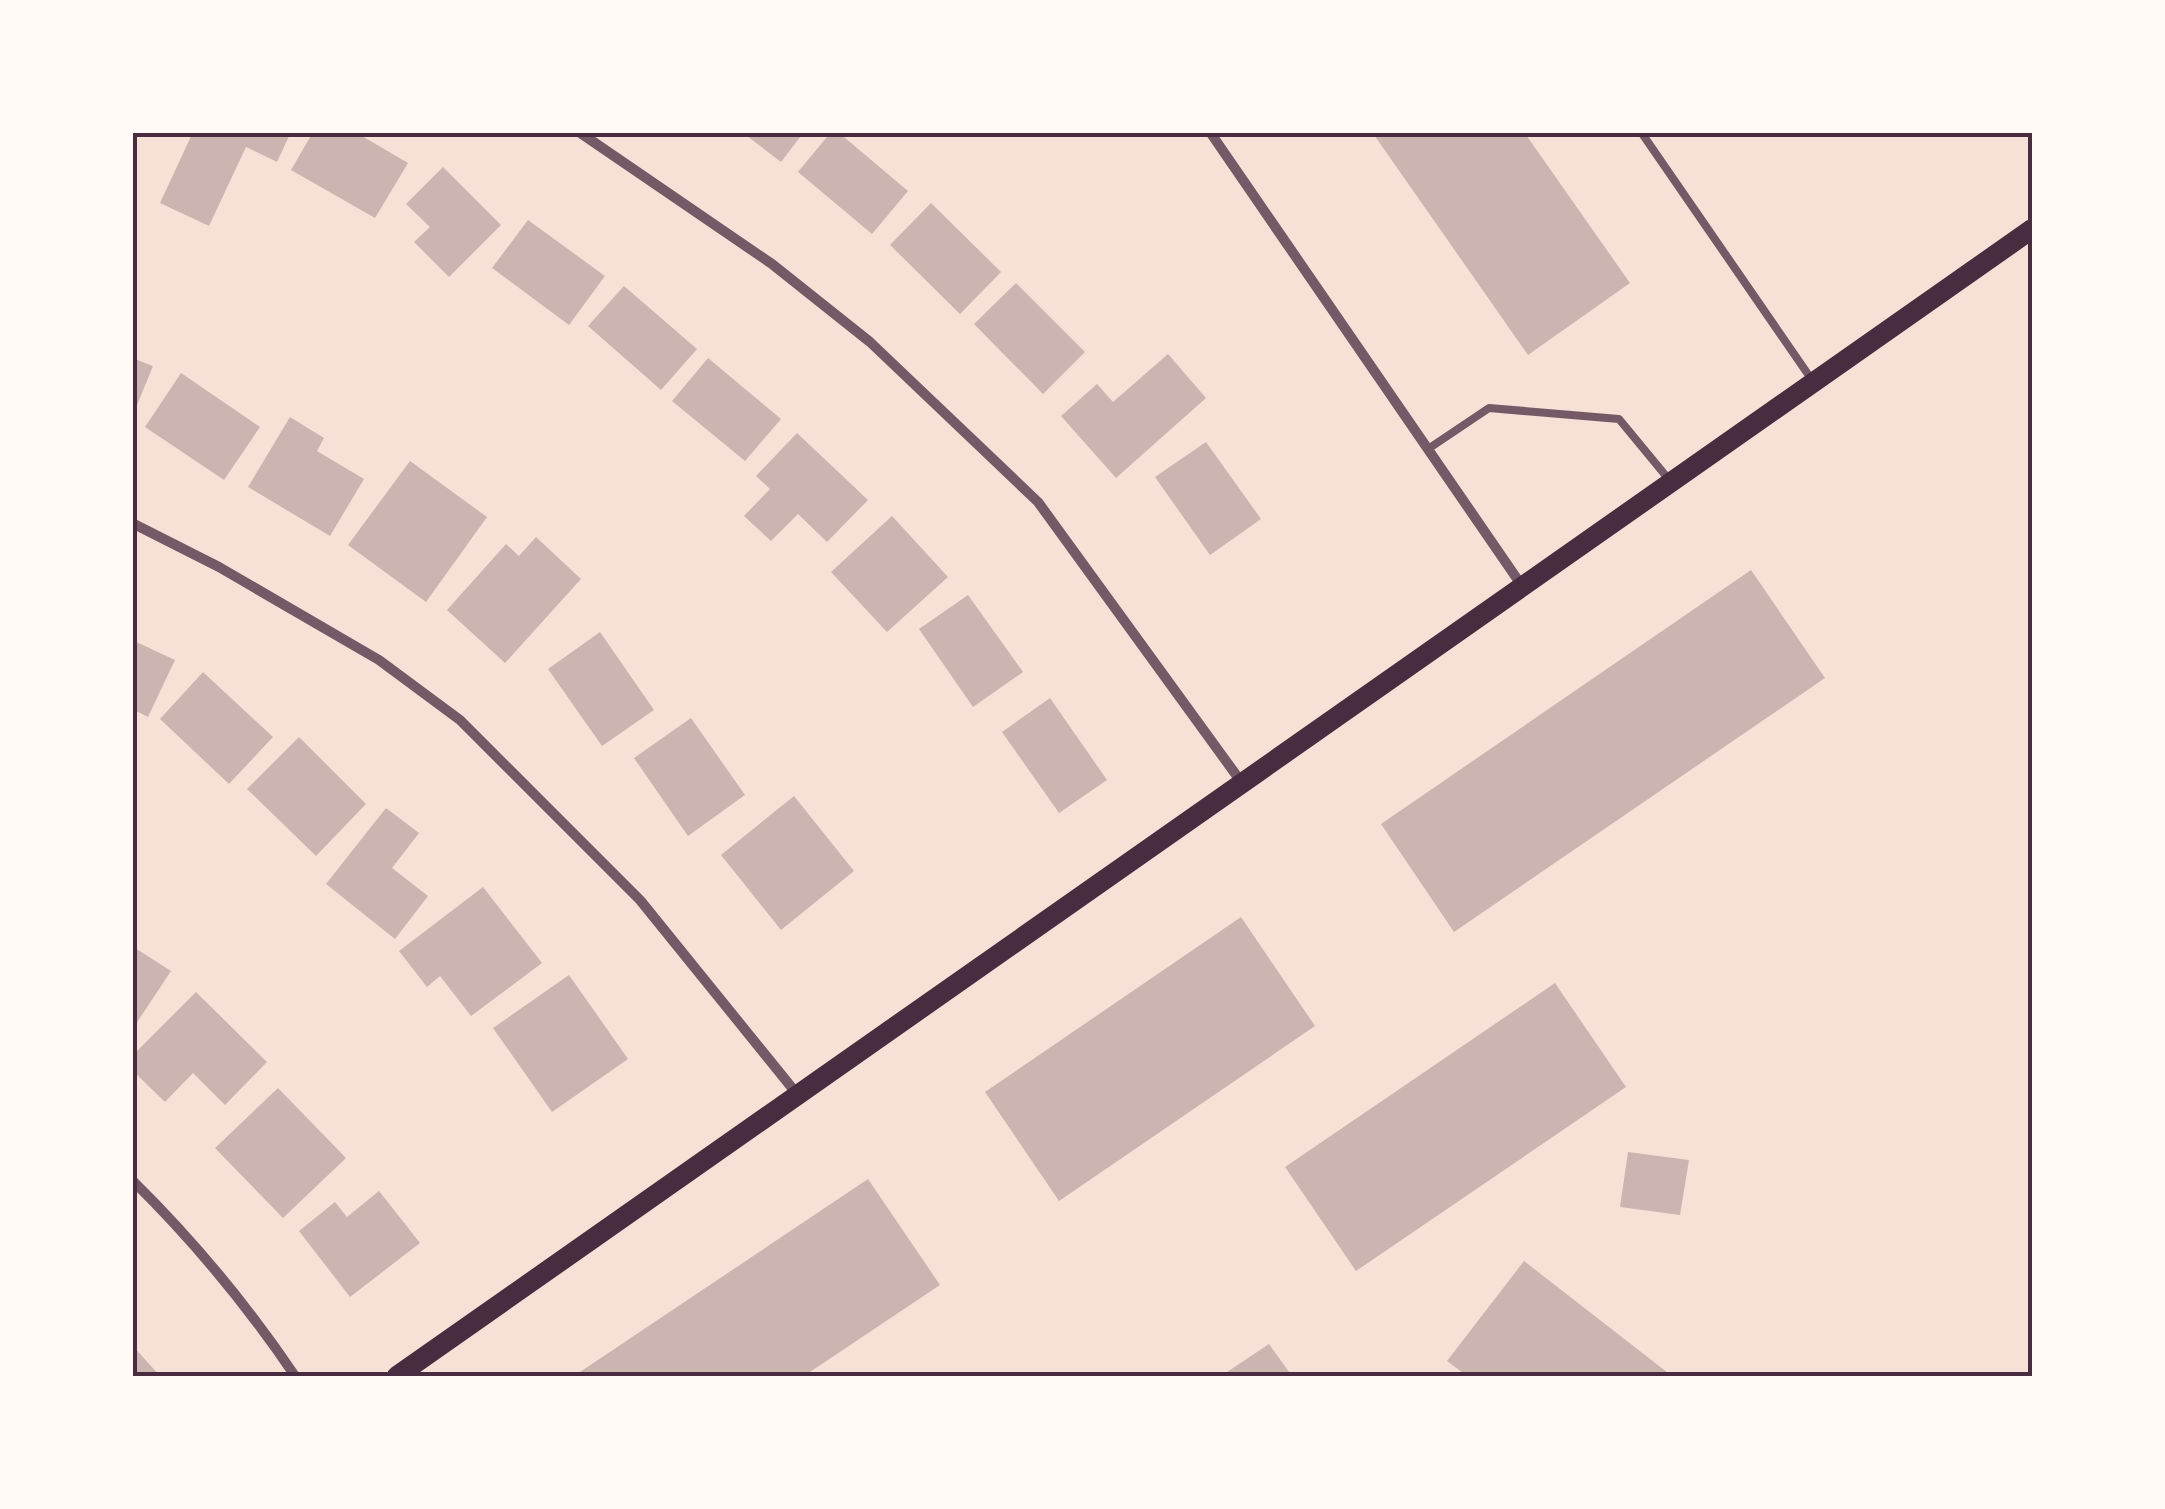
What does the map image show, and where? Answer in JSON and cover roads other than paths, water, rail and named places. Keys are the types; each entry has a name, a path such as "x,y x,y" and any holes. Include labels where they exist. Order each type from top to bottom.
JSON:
{"main road":[{"path":"397,1376 2032,228"}],"street":[{"path":"579,132 772,264 870,342 1038,502 1242,783"},
{"path":"1210,132 1523,586"},
{"path":"132,523 220,567 379,660 460,720 640,900 798,1095"},
{"path":"132,1180 181,1228 265,1332 295,1376"}],"lane":[{"path":"1641,132 1814,382"},
{"path":"1428,449 1489,408 1620,419 1672,482"}]}
